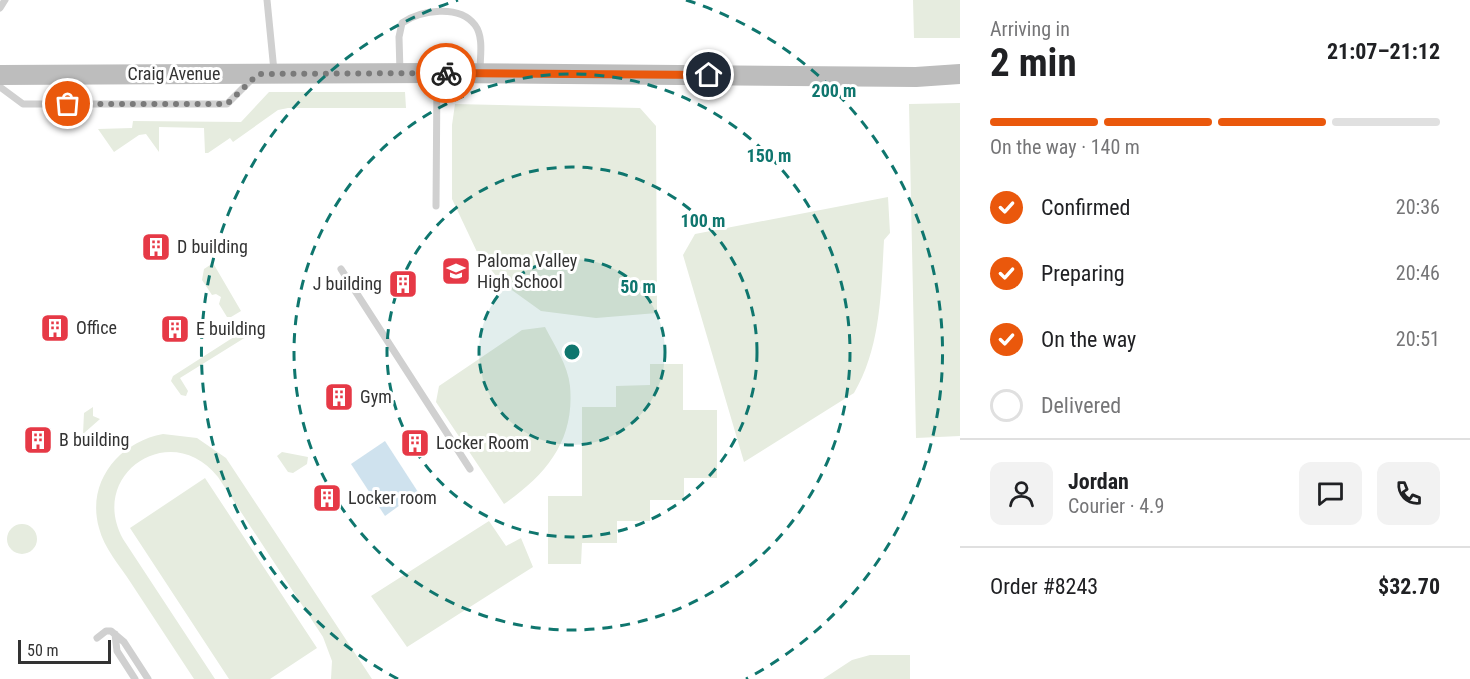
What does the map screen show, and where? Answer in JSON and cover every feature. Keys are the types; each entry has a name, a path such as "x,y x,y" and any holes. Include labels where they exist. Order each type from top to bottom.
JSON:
{"street":[{"name":"Craig Avenue","path":"0,75 480,73 904,77 960,74"}],"lane":[{"path":"0,8 4,0"},
{"path":"0,87 23,104 227,104 266,74 267,0"},
{"path":"400,73 399,37 402,23 415,15 440,12 462,15 476,25 481,43 480,73"},
{"path":"436,206 437,73"},
{"path":"341,268 470,469"},
{"path":"98,638 106,631 115,634 124,642 148,679"},
{"path":"115,634 117,651 135,679"}],"shaded area":[{"path":"913,0 960,0 960,38 914,38"},
{"path":"269,92 405,92 406,108 288,108 278,110 233,142 230,138 208,153 205,153 204,128 159,127 159,152 146,134 139,135 114,152 98,129 132,128 133,121 241,122"},
{"path":"960,103 960,436 916,438 909,104"},
{"path":"455,104 640,108 656,126 657,313 596,318 541,311 502,283 478,254 452,199 452,125"},
{"path":"888,197 890,233 884,240 875,338 870,357 854,393 744,462 683,255 695,234"},
{"path":"213,263 241,311 231,317 227,317 219,304 221,297 216,294 212,295 202,280 204,269"},
{"path":"251,326 257,328 261,336 257,338 254,332 180,378 188,391 186,396 181,395 171,381 173,376"},
{"path":"545,327 569,378 568,424 555,455 545,468 533,481 504,504 436,402 439,386 522,330"},
{"path":"650,364 683,364 683,410 717,410 717,478 684,478 684,500 650,500 650,521 617,521 617,543 582,543 581,564 548,564 548,496 582,496 582,407 616,407 616,386 650,385"},
{"path":"93,407 93,416 100,419 83,434 84,413"},
{"path":"163,434 197,438 226,458 372,679 331,679 332,661 323,637 218,477 199,460 179,453 158,453 140,461 125,475 116,493 115,515 123,539 215,679 194,679 108,550 101,535 96,511 97,495 102,480 120,455 147,438"},
{"path":"282,452 308,457 307,464 293,473 288,472 277,456"},
{"path":"205,478 317,648 270,679 229,679 130,528"},
{"path":"489,521 506,546 521,538 533,567 407,647 371,596"},
{"path":"22,524 33,528 37,539 33,550 22,554 11,550 7,539 11,528"},
{"path":"870,655 910,655 910,679 823,679 852,660"}],"water":[{"path":"385,441 418,492 385,516 351,464"}],"way so far":[{"path":"68,104 227,104 258,74 446,73"}],"place":[{"name":"D building","path":"156,247"},
{"name":"Paloma Valley High School","path":"456,271"},
{"name":"J building","path":"403,284"},
{"name":"Office","path":"55,328"},
{"name":"E building","path":"175,329"},
{"name":"Gym","path":"339,397"},
{"name":"B building","path":"38,440"},
{"name":"Locker Room","path":"415,443"},
{"name":"Locker room","path":"327,498"}],"route":[{"path":"446,73 709,75"}]}
